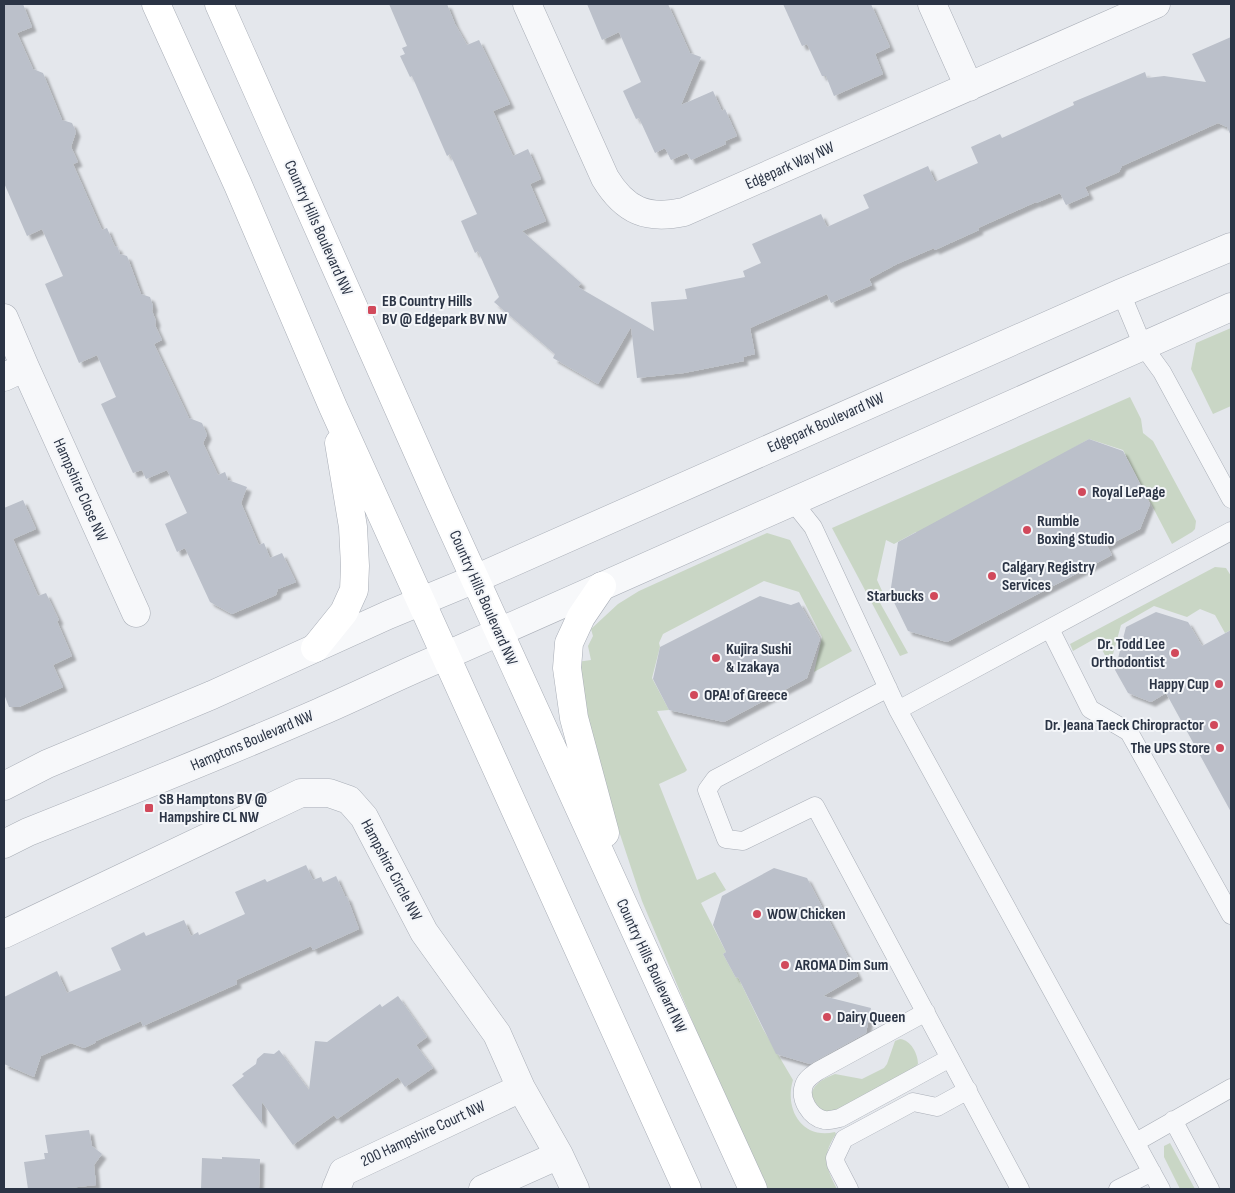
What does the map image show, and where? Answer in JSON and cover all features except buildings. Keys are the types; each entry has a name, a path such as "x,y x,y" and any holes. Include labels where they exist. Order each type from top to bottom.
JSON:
{"main road":[{"path":"156,4 234,176 333,407 687,1189"},
{"name":"Country Hills Boulevard NW","path":"219,4 475,579 752,1189"},
{"path":"315,648 344,612 354,590 353,527 333,407"},
{"path":"602,586 581,617 569,643 567,668 574,718 628,916"}],"street":[{"name":"Edgepark Way NW","path":"527,4 605,178 615,194 635,208 666,216 684,212 1156,4"},
{"path":"932,4 969,87"},
{"name":"Edgepark Boulevard NW","path":"421,602 1121,292 1231,247"},
{"path":"499,632 1231,307"},
{"name":"Hampshire Close NW","path":"4,318 15,372 136,613"},
{"path":"4,786 48,764 212,695 388,615 421,602"},
{"name":"Hamptons Boulevard NW","path":"4,844 28,832 295,723 412,669 499,632"},
{"name":"Hampshire Circle NW","path":"4,934 301,793 329,792 349,800 364,817 424,932 497,1034 520,1088 559,1155 575,1189"},
{"name":"200 Hampshire Court NW","path":"336,1189 343,1172 520,1088"},
{"path":"483,1189 559,1155"}],"lane":[{"path":"1121,292 1143,346 1162,372 1231,499"},
{"path":"793,502 813,527 898,710 1161,1189"},
{"path":"898,710 1231,531"},
{"path":"1050,629 1090,709 1129,732 1231,915"},
{"path":"888,688 715,779 707,790 726,839 733,841 743,842 815,806 1020,1189"},
{"path":"926,1012 818,1071 807,1079 803,1086 802,1094 809,1110 823,1120 840,1118 950,1058"},
{"path":"1136,1142 1231,1088"},
{"path":"849,1189 836,1164 835,1158 844,1139 913,1102 937,1107 968,1090"},
{"path":"1173,1120 1210,1189"},
{"path":"1118,1189 1152,1172"}],"green space":[{"path":"1231,328 1231,406 1213,414 1191,369 1196,343"},
{"path":"1130,397 1141,419 1143,433 1153,441 1196,521 1195,529 1172,544 1123,450 1089,439 920,536 916,532 894,544 886,540 877,580 883,593 879,601 908,653 900,656 832,528"},
{"path":"767,533 790,540 852,651 814,672 822,637 799,592 764,581 663,634 659,643 660,647 652,678 669,710 657,711 687,770 659,784 697,880 715,872 726,890 701,903 726,952 723,954 736,978 738,977 763,1029 793,1080 791,1101 798,1120 805,1127 813,1131 823,1133 835,1132 836,1134 828,1149 827,1162 830,1175 837,1189 768,1189 730,1111 642,901 590,743 577,662 591,660 588,646 593,636 591,629 618,604 639,591"},
{"path":"1215,567 1226,568 1231,576 1231,630 1225,633 1215,615 1200,609 1187,617 1154,606 1121,625 1110,665 1096,638 1073,651 1070,644"},
{"path":"900,1039 911,1045 917,1056 918,1064 913,1069 830,1114 824,1114 811,1099 815,1086 830,1076 835,1074 862,1079 884,1068 895,1041"},
{"path":"1170,1143 1195,1189 1180,1189 1164,1157 1164,1146"}],"place":[{"name":"EB Country Hills BV @ Edgepark BV NW","path":"372,310"},
{"name":"Royal LePage","path":"1082,492"},
{"name":"Rumble Boxing Studio","path":"1027,530"},
{"name":"Calgary Registry Services","path":"992,576"},
{"name":"Starbucks","path":"934,596"},
{"name":"Dr. Todd Lee Orthodontist","path":"1175,653"},
{"name":"Kujira Sushi & Izakaya","path":"716,658"},
{"name":"Happy Cup","path":"1219,684"},
{"name":"OPA! of Greece","path":"694,695"},
{"name":"Dr. Jeana Taeck Chiropractor","path":"1214,725"},
{"name":"The UPS Store","path":"1220,748"},
{"name":"SB Hamptons BV @ Hampshire CL NW","path":"149,808"},
{"name":"WOW Chicken","path":"757,914"},
{"name":"AROMA Dim Sum","path":"785,965"},
{"name":"Dairy Queen","path":"827,1017"}]}
